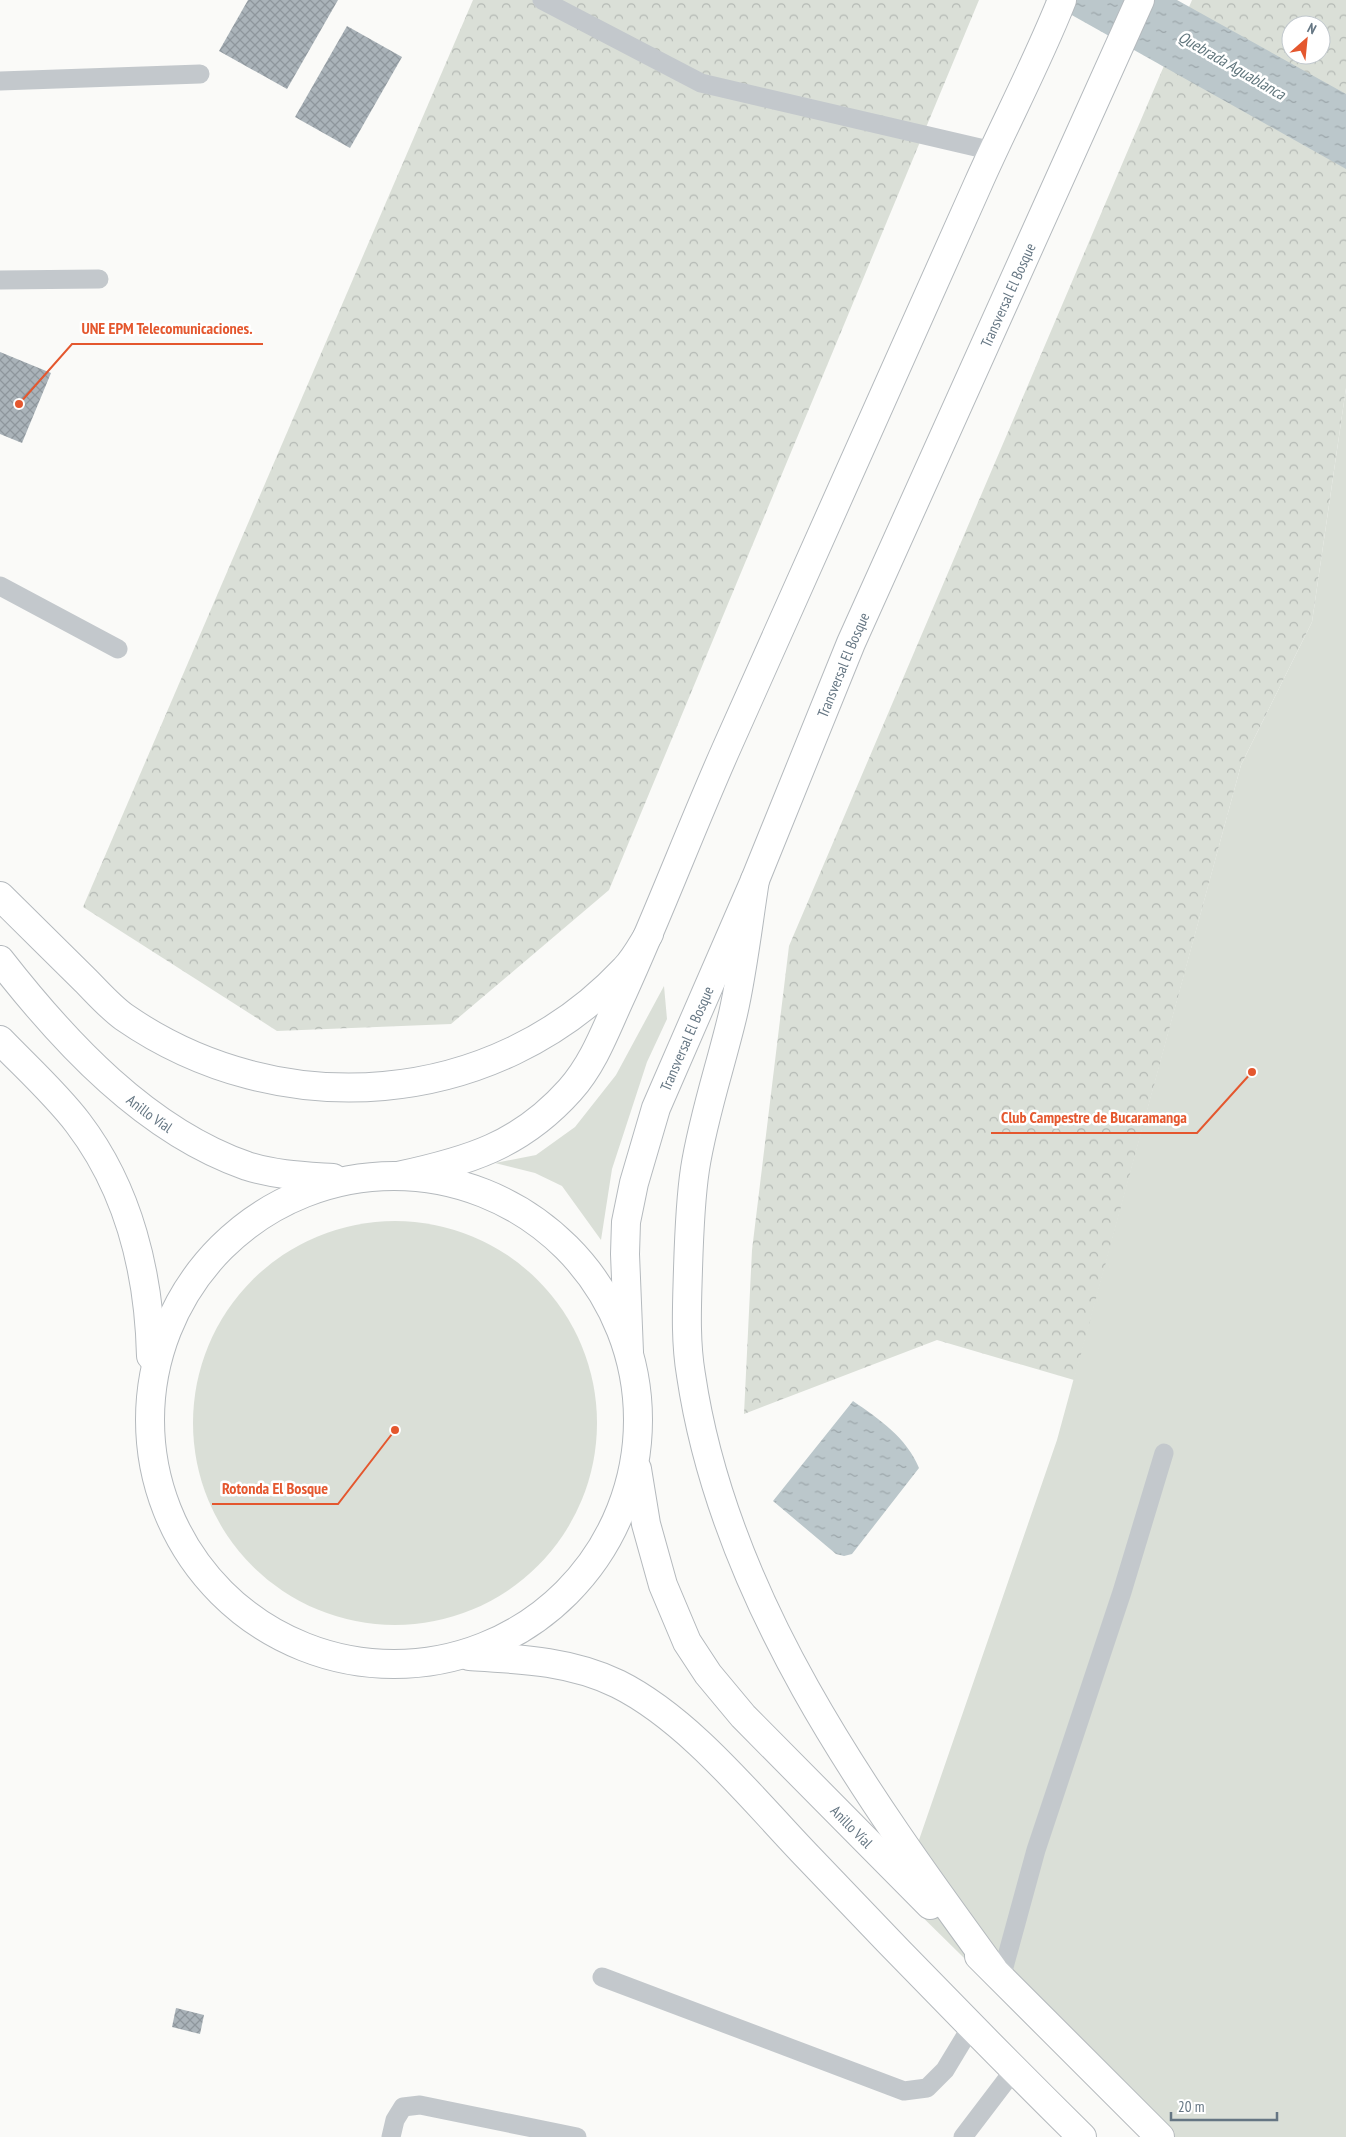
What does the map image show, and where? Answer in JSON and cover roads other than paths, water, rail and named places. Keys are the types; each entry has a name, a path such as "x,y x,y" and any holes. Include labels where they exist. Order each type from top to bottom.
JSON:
{"main road":[{"path":"398,1176 467,1160 495,1148 547,1112 570,1090 587,1067 602,1039 649,934 729,742 993,151 1044,46 1062,0"},
{"name":"Transversal El Bosque","path":"629,1352 625,1254 626,1222 634,1182 656,1108 755,880 852,643 1140,0"},
{"path":"755,880 734,1011 695,1168 689,1228 687,1337 696,1406 713,1475 726,1513 760,1600 778,1636 835,1737 882,1812 997,1974"},
{"path":"0,896 122,1016 136,1025 165,1042 211,1064 259,1078 309,1087 359,1089 409,1084 458,1072 505,1055 549,1031 590,1002 626,968 649,934"},
{"name":"Anillo Víal","path":"0,960 36,1007 138,1105 165,1125 193,1142 248,1166 279,1174 350,1179"},
{"path":"0,1040 78,1123 108,1171 119,1196 137,1246 145,1283 150,1323 152,1380 149,1414 151,1449 158,1483 169,1516 186,1548 206,1576 231,1601 259,1622 289,1640 322,1652 356,1661 390,1664 460,1655 533,1660 587,1672 617,1684 665,1713 711,1756 971,2027 1082,2137"},
{"path":"152,1380 161,1343 175,1309 194,1276 219,1248 247,1224 279,1204 313,1189 350,1179 398,1176 437,1180 474,1189 510,1205 542,1226 571,1252 596,1282 615,1316 629,1352 638,1407 636,1461 626,1498 604,1547 566,1595 542,1615 517,1631 460,1655"},
{"name":"Anillo Víal","path":"636,1461 646,1524 663,1585 687,1642 708,1674 743,1716 1160,2137"}],"lane":[{"path":"542,0 701,83 993,151"},
{"path":"0,81 200,74"},
{"path":"0,280 99,279"},
{"path":"0,586 118,649"},
{"path":"997,1974 1122,1592 1164,1453"},
{"path":"602,1977 904,2091 927,2088 945,2070 971,2027"},
{"path":"963,2137 1014,2070"},
{"path":"391,2137 395,2120 403,2107 420,2106 578,2137"}],"water":[{"name":"Quebrada Aguablanca","path":"1045,0 1177,0 1281,58 1281,65 1294,65 1346,94 1346,169"},
{"path":"853,1401 900,1438 914,1457 919,1468 852,1554 844,1556 836,1554 773,1501"}],"place":[{"name":"UNE EPM Telecomunicaciones.","path":"19,404"},
{"name":"Club Campestre de Bucaramanga","path":"1252,1072"},
{"name":"Rotonda El Bosque","path":"395,1430"}]}
